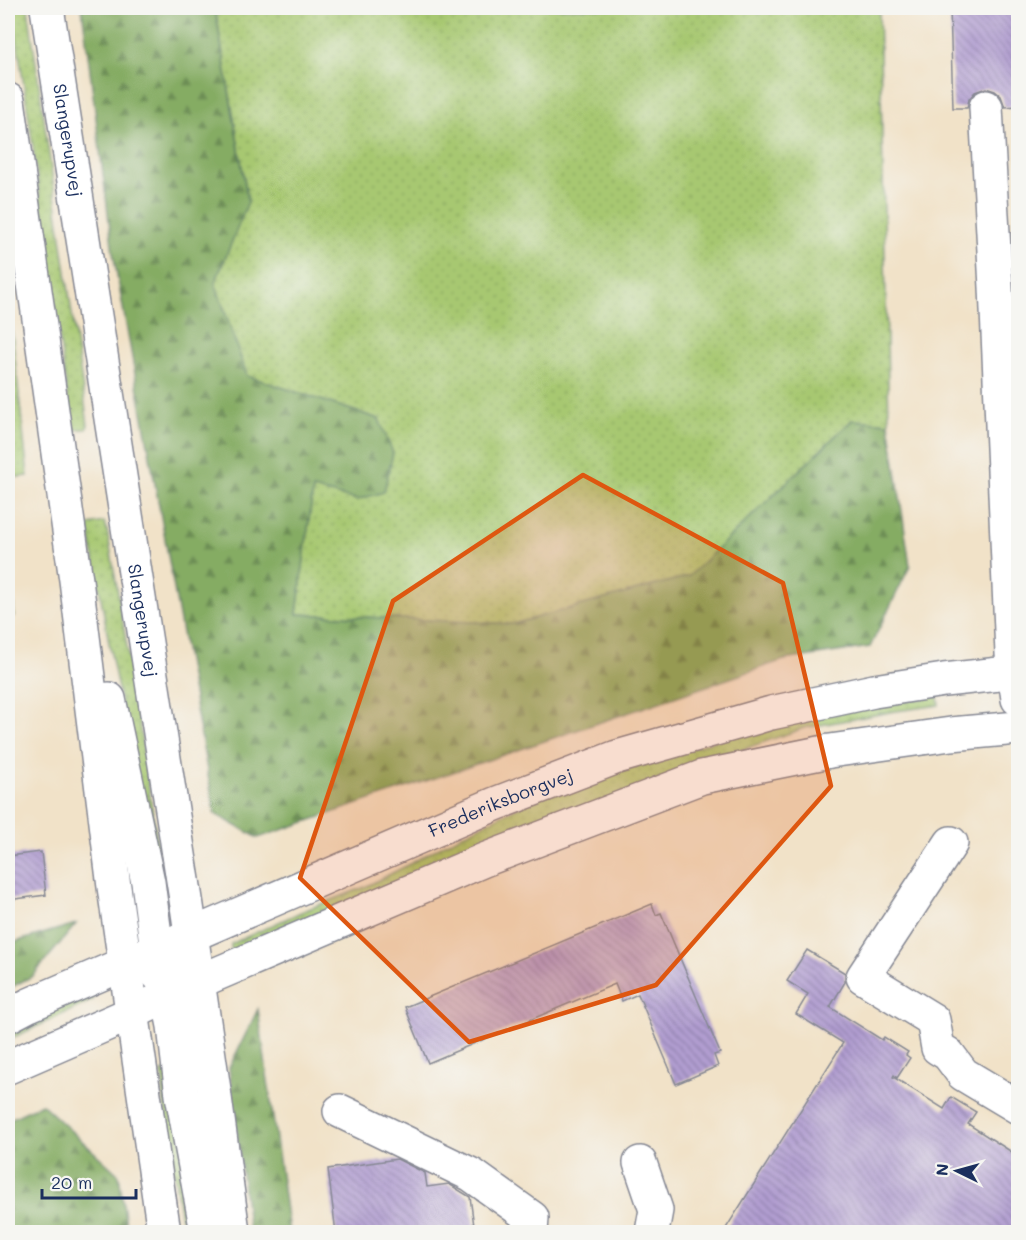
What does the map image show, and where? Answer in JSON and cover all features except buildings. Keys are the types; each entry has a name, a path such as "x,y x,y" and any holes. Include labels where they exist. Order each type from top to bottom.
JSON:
{"main road":[{"name":"Slangerupvej","path":"47,8 198,982 233,1233"},
{"path":"8,100 76,580 114,887 164,1233"},
{"path":"986,107 1005,286 1012,654 1017,681"},
{"path":"76,580 112,712 148,882 157,950 165,969 181,980 198,982"},
{"name":"Frederiksborgvej","path":"8,1016 495,804 617,757 771,713 874,691 944,680 1017,681"},
{"path":"8,1067 198,982 484,860 702,777 830,751 951,734 1018,728"},
{"path":"951,843 863,977 933,1020 938,1048 948,1054 963,1074 1018,1107"},
{"path":"125,964 150,966 163,980 168,996 182,1095 207,1233"},
{"path":"340,1111 472,1175 532,1218 531,1233"},
{"path":"640,1163 656,1210 652,1233"}],"highlighted area":[{"path":"583,475 783,583 831,786 656,985 469,1042 300,878 393,601"}],"green space":[{"path":"12,8 28,8 88,425 86,429 72,430"},
{"path":"82,8 215,8 248,202 215,283 247,376 379,419 393,453 384,492 357,500 313,489 297,614 513,624 689,576 852,420 889,423 910,566 870,647 784,660 258,838 215,814 113,253"},
{"path":"215,8 879,8 889,423 852,420 690,576 513,624 297,614 313,488 357,500 379,419 247,376 215,283 248,201"},
{"path":"8,295 28,476 8,478"},
{"path":"8,516 14,616 8,619"},
{"path":"104,522 131,668 165,900 138,791 88,525"},
{"path":"938,696 939,705 804,728 690,768 232,952 231,944 301,912 365,887 540,796 768,724"},
{"path":"76,924 33,976 8,989 8,944"},
{"path":"94,994 93,1000 8,1040 8,1029"},
{"path":"258,1009 289,1232 249,1232 229,1068"},
{"path":"170,1070 197,1232 183,1232 165,1113 162,1072"},
{"path":"42,1104 119,1175 127,1232 8,1232 8,1120"}]}
